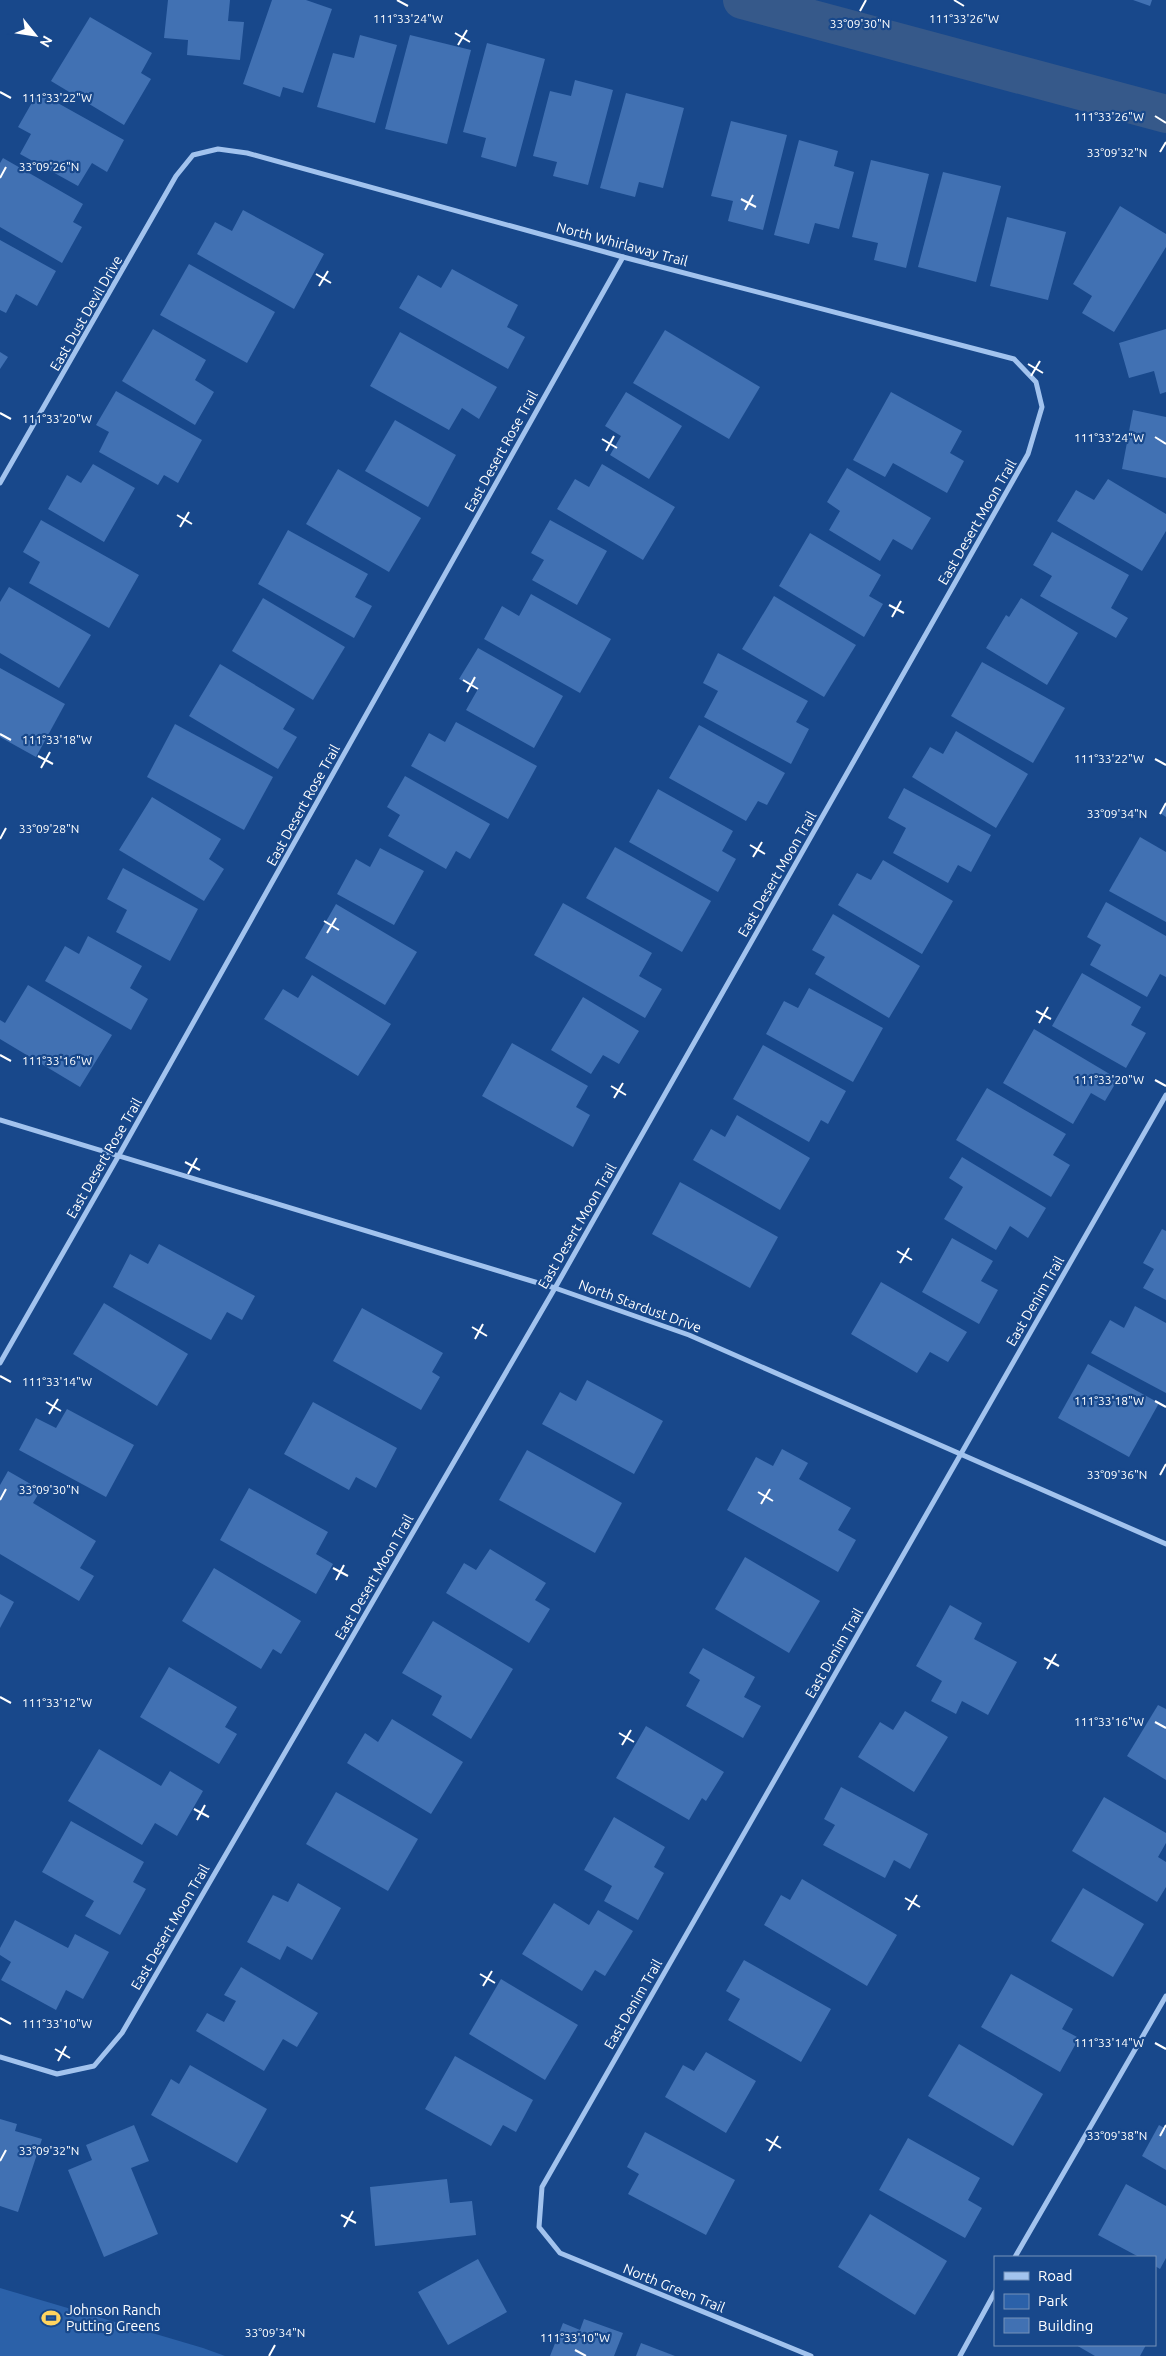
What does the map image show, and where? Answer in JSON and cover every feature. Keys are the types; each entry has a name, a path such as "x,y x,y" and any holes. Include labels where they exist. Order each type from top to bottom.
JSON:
{"street":[{"name":"North Whirlaway Trail","path":"193,155 218,150 247,153 623,256 1014,359 1036,382"},
{"name":"East Dust Devil Drive","path":"0,483 176,176 193,155"},
{"name":"East Desert Rose Trail","path":"0,1363 119,1155 623,256"},
{"name":"East Desert Moon Trail","path":"0,2057 57,2074 94,2066 122,2033 555,1288 1028,454 1042,407 1036,382"},
{"name":"East Denim Trail","path":"538,2227 542,2187 1166,1095"},
{"name":"North Stardust Drive","path":"0,1120 555,1288 689,1335 1166,1544"},
{"path":"1016,2256 1166,1996"},
{"name":"North Green Trail","path":"538,2227 560,2253 811,2356"},
{"path":"960,2356 994,2294"}],"green space":[{"name":"Johnson Ranch Putting Greens","path":"0,2288 203,2348 225,2356 0,2356"}],"building":[{"path":"168,0 230,0 228,21 244,22 240,60 187,55 188,40 164,38"},
{"path":"272,0 306,0 332,9 303,93 283,87 280,97 243,84"},
{"path":"1133,0 1152,0 1150,6"},
{"path":"90,17 152,53 141,73 151,79 124,125 51,81"},
{"path":"360,35 397,45 375,123 317,107 333,53 354,58"},
{"path":"410,35 471,50 447,144 385,129"},
{"path":"487,43 545,59 516,167 481,157 486,138 463,132"},
{"path":"575,80 613,90 588,185 553,176 557,162 533,156 550,91 571,96"},
{"path":"38,92 124,140 107,172 92,163 78,186 20,154 31,134 18,127"},
{"path":"626,93 684,108 663,188 639,182 635,197 600,188"},
{"path":"731,121 787,135 763,230 728,221 733,201 711,196"},
{"path":"799,140 838,151 834,166 854,172 839,229 815,223 809,244 774,235"},
{"path":"3,158 83,204 73,222 82,227 62,263 0,227 0,163"},
{"path":"871,160 929,174 906,268 874,260 878,243 852,237"},
{"path":"943,172 1001,186 976,282 918,267"},
{"path":"1120,206 1166,234 1166,247 1114,332 1082,313 1092,296 1073,284"},
{"path":"243,210 324,254 294,309 197,254 215,222 232,231"},
{"path":"1007,217 1066,232 1048,300 990,286"},
{"path":"0,240 56,271 37,306 16,294 6,313 0,310"},
{"path":"189,264 275,312 247,363 160,315"},
{"path":"452,269 518,305 507,327 525,337 508,369 399,308 418,275 441,288"},
{"path":"153,329 206,360 195,380 214,392 195,425 122,381"},
{"path":"1166,329 1166,392 1160,394 1154,371 1129,378 1119,343"},
{"path":"665,330 760,387 729,439 633,383"},
{"path":"400,332 497,387 479,419 462,408 449,430 370,386"},
{"path":"0,352 8,357 0,369"},
{"path":"116,391 202,440 178,483 164,475 158,485 99,452 109,432 96,425"},
{"path":"626,392 682,426 649,479 610,455 621,436 605,426"},
{"path":"891,392 962,431 950,453 964,461 947,493 893,463 885,477 853,460"},
{"path":"1133,410 1166,417 1166,478 1122,469"},
{"path":"395,420 456,455 428,507 365,471"},
{"path":"93,464 135,488 104,542 48,509 67,475 81,483"},
{"path":"602,464 675,507 643,560 557,509 575,479 589,487"},
{"path":"847,468 931,518 912,550 893,539 880,561 829,530 840,511 827,502"},
{"path":"338,469 421,518 389,572 306,524"},
{"path":"1108,479 1166,514 1166,531 1142,571 1057,521 1076,490 1094,500"},
{"path":"41,520 139,575 109,628 29,583 40,562 23,552"},
{"path":"550,520 607,551 577,605 532,580 544,560 531,553"},
{"path":"288,530 368,574 355,597 372,606 354,638 258,584"},
{"path":"1052,532 1129,575 1111,608 1128,618 1116,638 1040,596 1052,576 1033,565"},
{"path":"810,533 881,575 869,596 883,604 864,637 779,586"},
{"path":"9,587 91,635 59,688 0,653 0,602"},
{"path":"531,594 611,639 580,693 484,639 502,606 519,616"},
{"path":"774,596 856,645 824,697 742,649"},
{"path":"263,598 345,647 313,700 232,651"},
{"path":"1021,598 1078,633 1047,685 986,648 1006,615 1009,617"},
{"path":"478,648 563,696 534,748 466,710 478,689 459,679"},
{"path":"718,653 808,701 796,722 809,729 791,764 704,717 718,691 703,683"},
{"path":"982,662 1065,708 1033,763 951,716"},
{"path":"220,664 295,709 283,729 297,737 278,769 189,716"},
{"path":"0,668 65,704 36,757 0,737"},
{"path":"456,722 537,766 508,819 411,766 429,733 445,742"},
{"path":"175,724 273,777 244,830 147,777"},
{"path":"699,725 785,773 767,805 758,801 746,821 669,778"},
{"path":"956,731 1028,774 996,828 912,777 930,747 943,754"},
{"path":"405,776 490,824 470,859 456,851 446,869 388,836 400,815 387,807"},
{"path":"904,788 991,835 971,872 958,865 948,883 893,853 906,828 888,818"},
{"path":"658,789 733,831 722,851 736,859 718,892 629,842"},
{"path":"152,797 221,839 209,859 224,869 204,901 119,850"},
{"path":"1166,802 1166,817 1160,813"},
{"path":"1140,837 1166,852 1166,922 1109,891"},
{"path":"615,847 711,901 682,952 586,898"},
{"path":"380,848 424,871 394,925 337,894 356,859 370,867"},
{"path":"883,860 953,901 922,954 838,905 857,873 871,880"},
{"path":"123,868 198,909 170,961 116,932 127,910 107,899"},
{"path":"1106,902 1166,936 1166,977 1160,974 1147,997 1090,965 1101,945 1087,937"},
{"path":"563,903 652,953 639,976 662,989 645,1018 534,955"},
{"path":"336,904 417,952 385,1005 305,958"},
{"path":"833,914 920,966 889,1018 815,974 825,957 812,950"},
{"path":"88,936 142,966 130,988 148,999 131,1030 45,981 65,946 79,954"},
{"path":"1082,973 1141,1007 1131,1025 1146,1033 1126,1068 1052,1026"},
{"path":"312,975 391,1024 358,1076 264,1019 283,989 298,998"},
{"path":"28,985 112,1035 80,1087 0,1039 0,1020 5,1023"},
{"path":"809,988 883,1028 853,1082 766,1034 784,1001 798,1008"},
{"path":"583,997 639,1031 619,1064 603,1055 591,1074 551,1050"},
{"path":"1034,1029 1118,1079 1105,1101 1091,1093 1073,1124 1003,1083"},
{"path":"512,1043 588,1086 576,1107 590,1115 573,1147 482,1096"},
{"path":"763,1045 846,1091 828,1124 821,1120 809,1142 733,1099"},
{"path":"987,1088 1066,1134 1053,1155 1070,1165 1051,1197 956,1140"},
{"path":"737,1115 810,1158 780,1210 693,1160 711,1129 725,1137"},
{"path":"962,1157 1046,1208 1028,1238 1010,1226 996,1250 944,1219 963,1187 949,1178"},
{"path":"680,1182 778,1237 750,1288 652,1234"},
{"path":"1162,1229 1166,1231 1166,1300 1143,1288 1154,1269 1143,1263"},
{"path":"952,1238 993,1261 981,1281 998,1290 979,1324 922,1292"},
{"path":"159,1244 255,1296 242,1320 227,1312 211,1340 113,1287 130,1254 148,1264"},
{"path":"881,1282 967,1332 948,1362 930,1352 917,1373 851,1334"},
{"path":"104,1303 188,1354 157,1406 73,1354"},
{"path":"1135,1306 1166,1323 1166,1393 1091,1353 1110,1320 1124,1328"},
{"path":"362,1308 443,1353 432,1372 440,1377 421,1410 333,1361"},
{"path":"1088,1364 1159,1403 1129,1457 1058,1418"},
{"path":"587,1380 663,1421 634,1474 542,1424 560,1392 576,1401"},
{"path":"313,1402 397,1448 376,1488 356,1477 349,1490 284,1454"},
{"path":"67,1409 134,1445 106,1497 19,1450 36,1418 56,1428"},
{"path":"782,1449 808,1463 799,1479 851,1508 838,1530 856,1540 838,1572 727,1510 756,1457 773,1466"},
{"path":"527,1450 622,1503 595,1553 499,1500"},
{"path":"8,1471 41,1490 33,1503 96,1541 80,1568 94,1576 79,1601 0,1554 0,1485"},
{"path":"249,1488 328,1532 316,1554 333,1564 316,1594 220,1540"},
{"path":"490,1549 546,1583 535,1600 550,1609 529,1643 446,1593 464,1563 476,1570"},
{"path":"745,1557 820,1601 789,1653 715,1609"},
{"path":"214,1568 301,1621 281,1654 273,1649 261,1669 182,1621"},
{"path":"0,1594 14,1602 0,1628"},
{"path":"950,1605 982,1623 974,1639 1017,1662 988,1715 962,1701 956,1714 931,1701 942,1681 916,1666"},
{"path":"433,1621 513,1669 471,1739 432,1715 442,1696 402,1673"},
{"path":"703,1648 755,1677 744,1697 761,1706 743,1738 686,1706 700,1680 689,1673"},
{"path":"169,1667 237,1707 225,1727 237,1734 219,1764 140,1717"},
{"path":"1158,1705 1166,1709 1166,1780 1127,1756"},
{"path":"905,1711 948,1737 914,1792 858,1757 880,1722 893,1730"},
{"path":"392,1719 463,1762 431,1814 347,1763 365,1733 378,1742"},
{"path":"646,1726 724,1772 706,1801 702,1798 689,1820 616,1778"},
{"path":"99,1749 161,1786 170,1771 203,1791 177,1836 155,1823 142,1845 68,1801"},
{"path":"841,1787 928,1834 910,1869 894,1860 885,1878 823,1845 835,1825 824,1819"},
{"path":"336,1792 418,1839 388,1891 306,1844"},
{"path":"1104,1797 1166,1833 1166,1843 1158,1857 1166,1862 1166,1887 1157,1902 1072,1851"},
{"path":"614,1817 665,1847 654,1867 664,1873 638,1920 604,1901 612,1886 584,1870"},
{"path":"71,1821 144,1862 133,1882 146,1889 120,1935 85,1916 94,1901 42,1872"},
{"path":"802,1879 897,1935 867,1986 764,1925 781,1895 790,1900"},
{"path":"298,1883 341,1908 312,1960 287,1946 280,1960 247,1942 273,1895 288,1902"},
{"path":"1083,1888 1144,1924 1113,1977 1051,1941"},
{"path":"554,1903 589,1925 598,1910 633,1931 605,1976 595,1970 582,1991 522,1954"},
{"path":"15,1920 68,1948 75,1934 109,1952 83,1999 66,1990 56,2010 1,1980 11,1962 0,1955 0,1948"},
{"path":"744,1960 831,2009 801,2062 728,2020 740,1999 726,1991"},
{"path":"241,1967 318,2013 297,2047 283,2039 264,2071 196,2031 207,2013 224,2022 236,2001 224,1995"},
{"path":"1011,1974 1073,2009 1062,2029 1079,2038 1060,2072 981,2027"},
{"path":"501,1979 578,2025 545,2080 469,2034"},
{"path":"959,2044 1043,2094 1013,2146 928,2096"},
{"path":"706,2052 756,2081 726,2133 665,2097 683,2065 694,2071"},
{"path":"455,2056 533,2100 516,2132 503,2125 491,2146 425,2109"},
{"path":"190,2065 267,2109 237,2163 151,2115 171,2079 179,2084"},
{"path":"0,2119 17,2124 15,2131 42,2139 18,2212 0,2206"},
{"path":"134,2125 149,2161 131,2168 158,2234 104,2257 68,2170 92,2160 86,2145"},
{"path":"1159,2125 1166,2129 1166,2170 1142,2156"},
{"path":"645,2132 735,2180 706,2235 628,2194 639,2174 627,2167"},
{"path":"908,2138 980,2178 968,2200 982,2208 965,2238 879,2190"},
{"path":"447,2179 450,2203 472,2201 476,2235 375,2246 370,2187"},
{"path":"1126,2184 1166,2206 1166,2258 1160,2269 1156,2267 1156,2256 1137,2256 1098,2235"},
{"path":"870,2214 947,2261 915,2315 838,2267"},
{"path":"478,2259 507,2312 448,2345 418,2292"},
{"path":"584,2319 623,2333 614,2356 550,2356 563,2323 580,2330"},
{"path":"641,2343 675,2356 636,2356"},
{"path":"1078,2346 1145,2346 1140,2356 1095,2356"}],"waterway":[{"path":"742,0 1166,114"}],"place":[{"name":"Johnson Ranch Putting Greens","path":"51,2318"}]}
